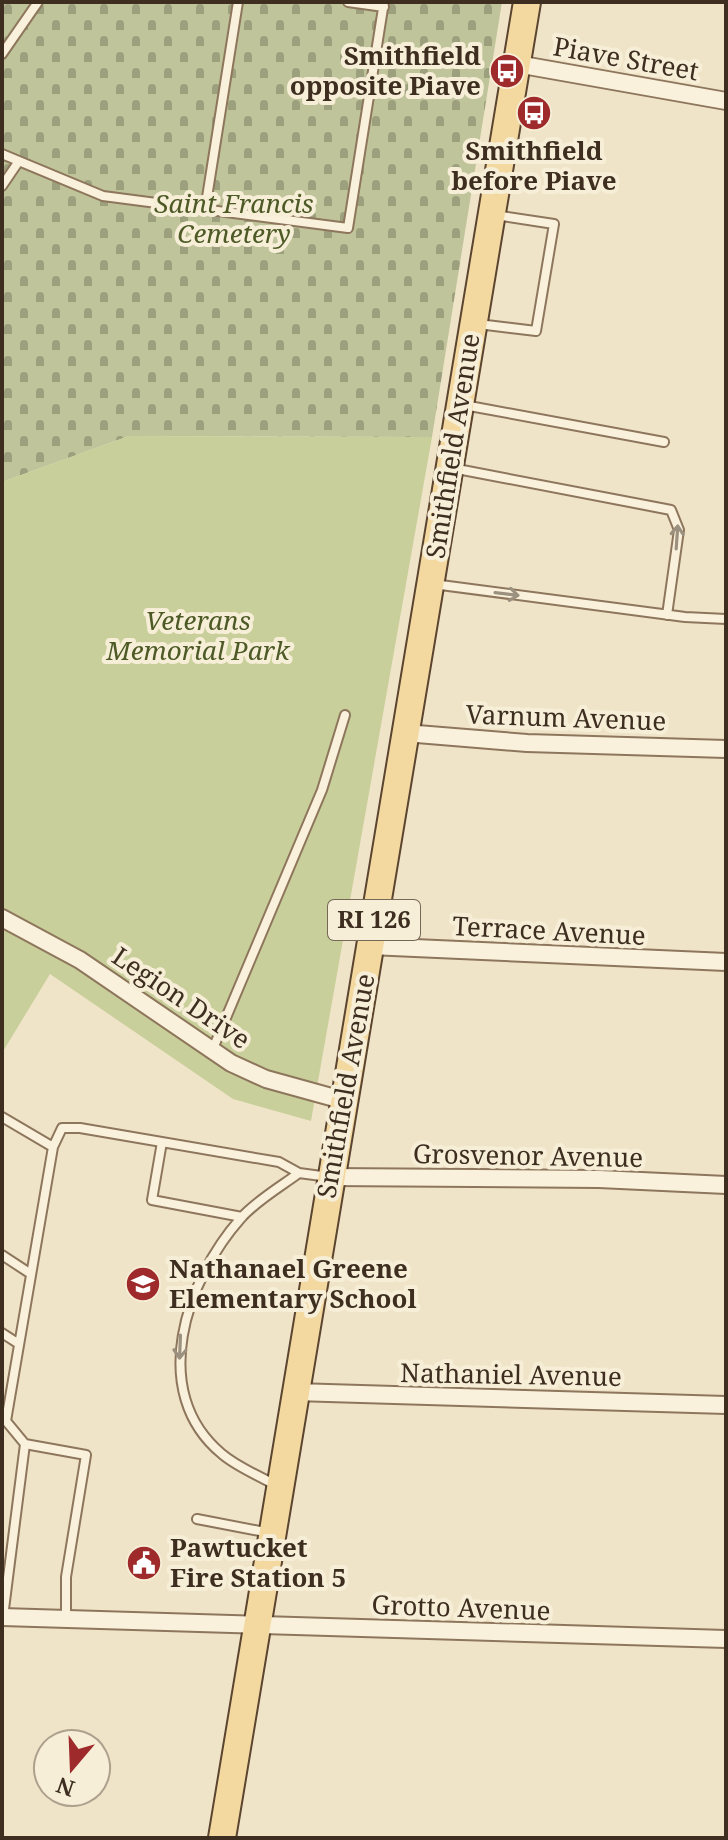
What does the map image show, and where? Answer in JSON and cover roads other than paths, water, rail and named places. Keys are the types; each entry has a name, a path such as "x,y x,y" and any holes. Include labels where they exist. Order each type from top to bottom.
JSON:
{"main road":[{"name":"Smithfield Avenue","path":"222,1838 329,1177 527,2"}],"street":[{"name":"Piave Street","path":"517,64 726,101"},
{"name":"Varnum Avenue","path":"405,733 527,743 726,749"},
{"name":"Legion Drive","path":"2,918 80,960 212,1052 266,1079 342,1100"},
{"name":"Terrace Avenue","path":"370,946 726,962"},
{"name":"Grosvenor Avenue","path":"329,1177 599,1179 726,1185"},
{"name":"Nathaniel Avenue","path":"295,1392 726,1405"},
{"name":"Grotto Avenue","path":"3,1617 726,1639"}],"lane":[{"path":"2,54 38,2"},
{"path":"205,210 238,2"},
{"path":"2,154 103,196 348,228 384,5 348,2"},
{"path":"2,186 19,161"},
{"path":"473,323 536,331 554,224 491,214"},
{"path":"460,404 664,442"},
{"path":"449,468 671,510 679,530 667,615"},
{"path":"430,584 667,615 726,619"},
{"path":"212,1052 322,790 345,715"},
{"path":"2,1117 53,1147"},
{"path":"66,1619 66,1577 86,1455 25,1444 6,1421 53,1147 62,1128 80,1128 279,1162 299,1173 329,1177"},
{"path":"162,1142 152,1200 242,1217"},
{"path":"279,1487 222,1454 199,1428 179,1380 181,1332 209,1262 242,1217 299,1173"},
{"path":"2,1255 31,1274"},
{"path":"2,1333 19,1344"},
{"path":"3,1617 25,1444"},
{"path":"197,1519 271,1534"}],"place":[{"name":"Smithfield opposite Piave","path":"507,71"},
{"name":"Smithfield before Piave","path":"534,113"},
{"name":"Nathanael Greene Elementary School","path":"143,1284"},
{"name":"Pawtucket Fire Station 5","path":"144,1563"}],"park label":[{"name":"Saint Francis Cemetery","path":"234,219"},
{"name":"Veterans Memorial Park","path":"198,636"}]}
